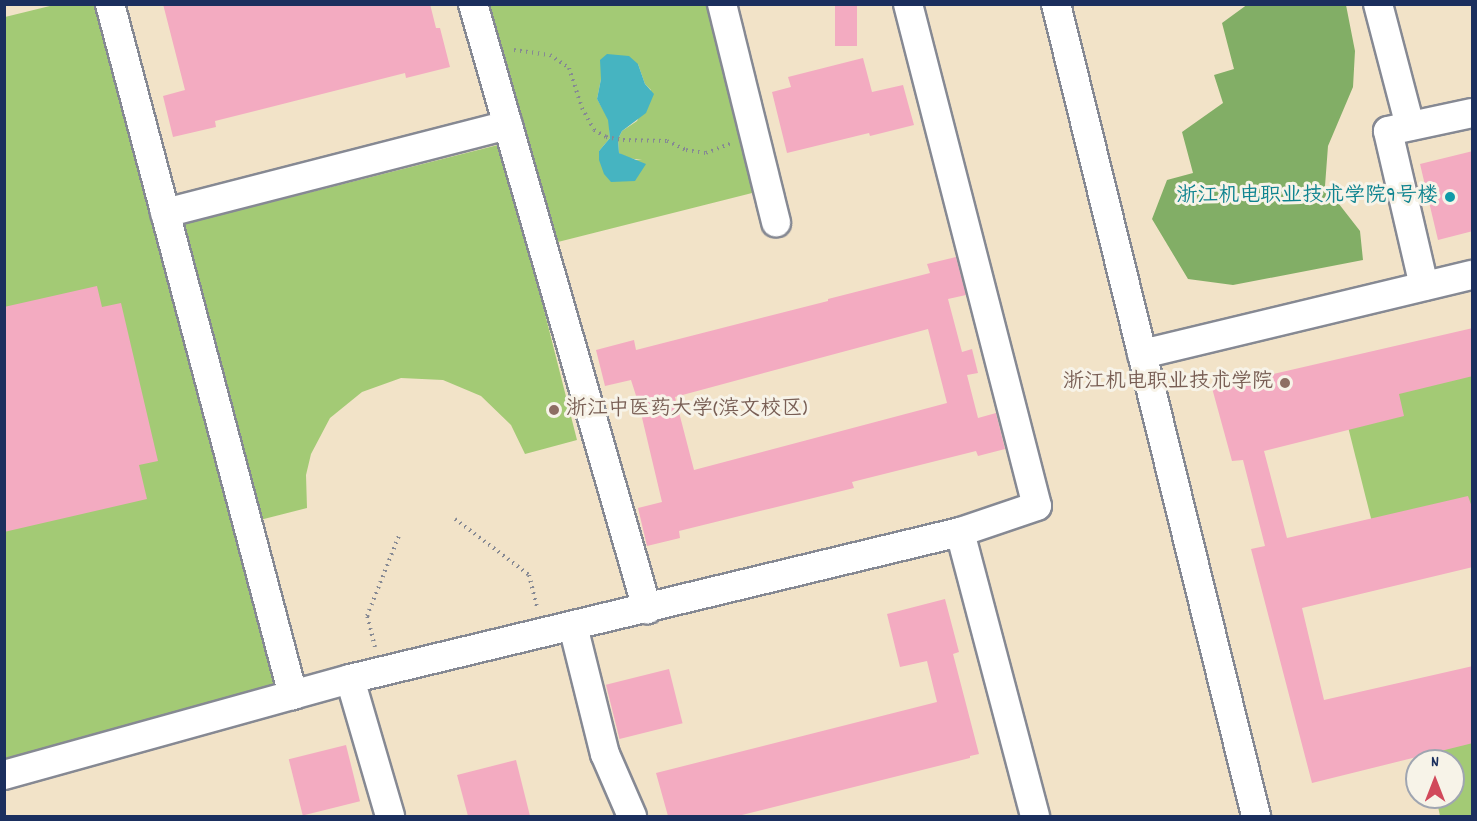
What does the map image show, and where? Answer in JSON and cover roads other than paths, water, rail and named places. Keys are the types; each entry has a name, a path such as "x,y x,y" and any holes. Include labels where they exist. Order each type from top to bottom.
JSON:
{"street":[{"path":"110,4 293,695"},
{"path":"473,4 647,609"},
{"path":"722,4 777,222"},
{"path":"4,775 381,671 647,609 960,532 1037,506 908,4"},
{"path":"1056,4 1256,816"},
{"path":"1378,4 1410,126"},
{"path":"1424,286 1388,131 1473,114"},
{"path":"165,213 508,125"},
{"path":"1142,354 1473,274"},
{"path":"960,532 1035,816"},
{"path":"573,626 605,754 632,816"},
{"path":"350,679 390,816"}],"water":[{"path":"607,54 629,56 638,64 645,84 654,94 646,113 622,131 618,139 619,153 646,164 635,181 611,182 604,174 599,160 599,151 610,138 608,120 597,99 601,79 600,60"}],"place":[{"name":"浙江机电职业技术学院9号楼","path":"1450,197"},
{"name":"浙江机电职业技术学院","path":"1285,383"},
{"name":"浙江中医药大学(滨文校区)","path":"554,410"}]}
